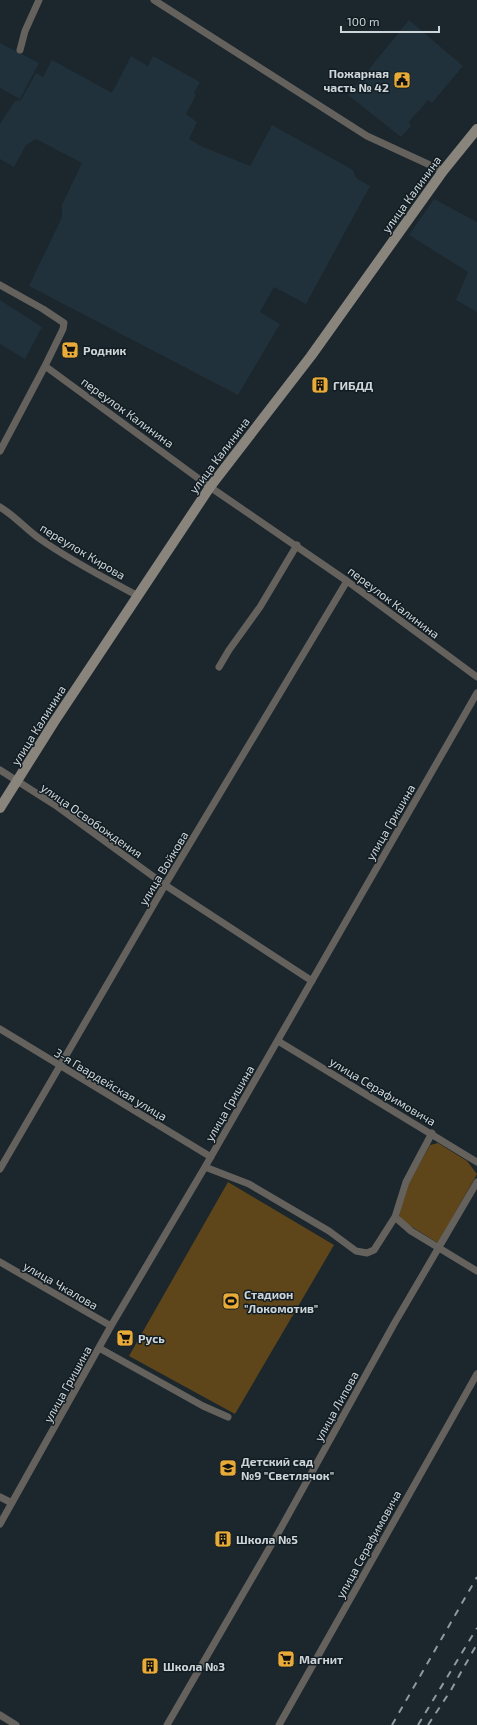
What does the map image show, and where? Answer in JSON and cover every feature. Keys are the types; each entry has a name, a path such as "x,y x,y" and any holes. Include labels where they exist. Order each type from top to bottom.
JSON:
{"street":[{"path":"20,50 25,31 39,0"},
{"path":"154,0 367,136 443,171"},
{"name":"улица Калинина","path":"0,808 18,782 54,722 210,486 310,356 443,171 477,129"},
{"path":"0,285 64,323 63,329 45,366 0,451"},
{"name":"переулок Калинина","path":"45,366 210,486 297,545 477,677"},
{"name":"переулок Кирова","path":"0,507 16,517 28,530 59,552 138,596"},
{"path":"219,667 229,650 260,607 297,545"},
{"name":"улица Войкова","path":"0,1169 165,885 347,581"},
{"name":"улица Гришина","path":"0,1524 111,1326 211,1157 477,693"},
{"name":"улица Освобождения","path":"0,770 55,805 165,885 312,980"},
{"name":"3-я Гвардейская улица","path":"0,1029 211,1157"},
{"name":"улица Серафимовича","path":"278,1041 432,1133 477,1162"},
{"path":"205,1167 249,1184 329,1231 356,1251 367,1253 374,1250 395,1217 406,1182 432,1133"},
{"name":"улица Липова","path":"168,1725 477,1182"},
{"path":"395,1217 401,1223 477,1271"},
{"name":"улица Чкалова","path":"0,1262 111,1326"},
{"path":"99,1348 204,1406 228,1417"},
{"name":"улица Серафимовича","path":"279,1725 477,1374"},
{"path":"0,1497 12,1503"},
{"path":"0,1715 16,1725"}],"shaded area":[{"path":"409,20 463,66 432,103 428,100 409,122 411,126 401,137 348,95"},
{"path":"0,43 39,63 20,99 0,88"},
{"path":"131,56 148,66 153,56 200,82 194,93 196,95 186,114 197,122 189,139 203,147 250,166 272,125 353,170 356,178 370,186 306,304 274,287 260,312 280,324 238,395 29,286 62,217 62,205 82,163 36,139 26,145 14,167 0,159 0,124 15,101 21,100 36,73 43,77 52,60 112,93"},
{"path":"434,199 477,222 477,312 456,300 468,272 409,235"},
{"path":"0,300 42,327 25,359 0,344"},
{"path":"438,1143 467,1161 477,1174 438,1243 404,1222 399,1215 409,1183 430,1145"},
{"name":"Стадион \"Локомотив\"","path":"228,1182 334,1245 235,1414 129,1356"}],"railway":[{"path":"392,1725 477,1577"},
{"path":"418,1725 477,1628"},
{"path":"428,1725 451,1690 477,1644"}],"place":[{"name":"Пожарная часть № 42","path":"402,80"},
{"name":"Родник","path":"70,350"},
{"name":"ГИБДД","path":"320,385"},
{"name":"Стадион \"Локомотив\"","path":"231,1301"},
{"name":"Русь","path":"125,1338"},
{"name":"Детский сад №9 \"Светлячок\"","path":"228,1468"},
{"name":"Школа №5","path":"223,1539"},
{"name":"Магнит","path":"286,1659"},
{"name":"Школа №3","path":"150,1666"}]}
